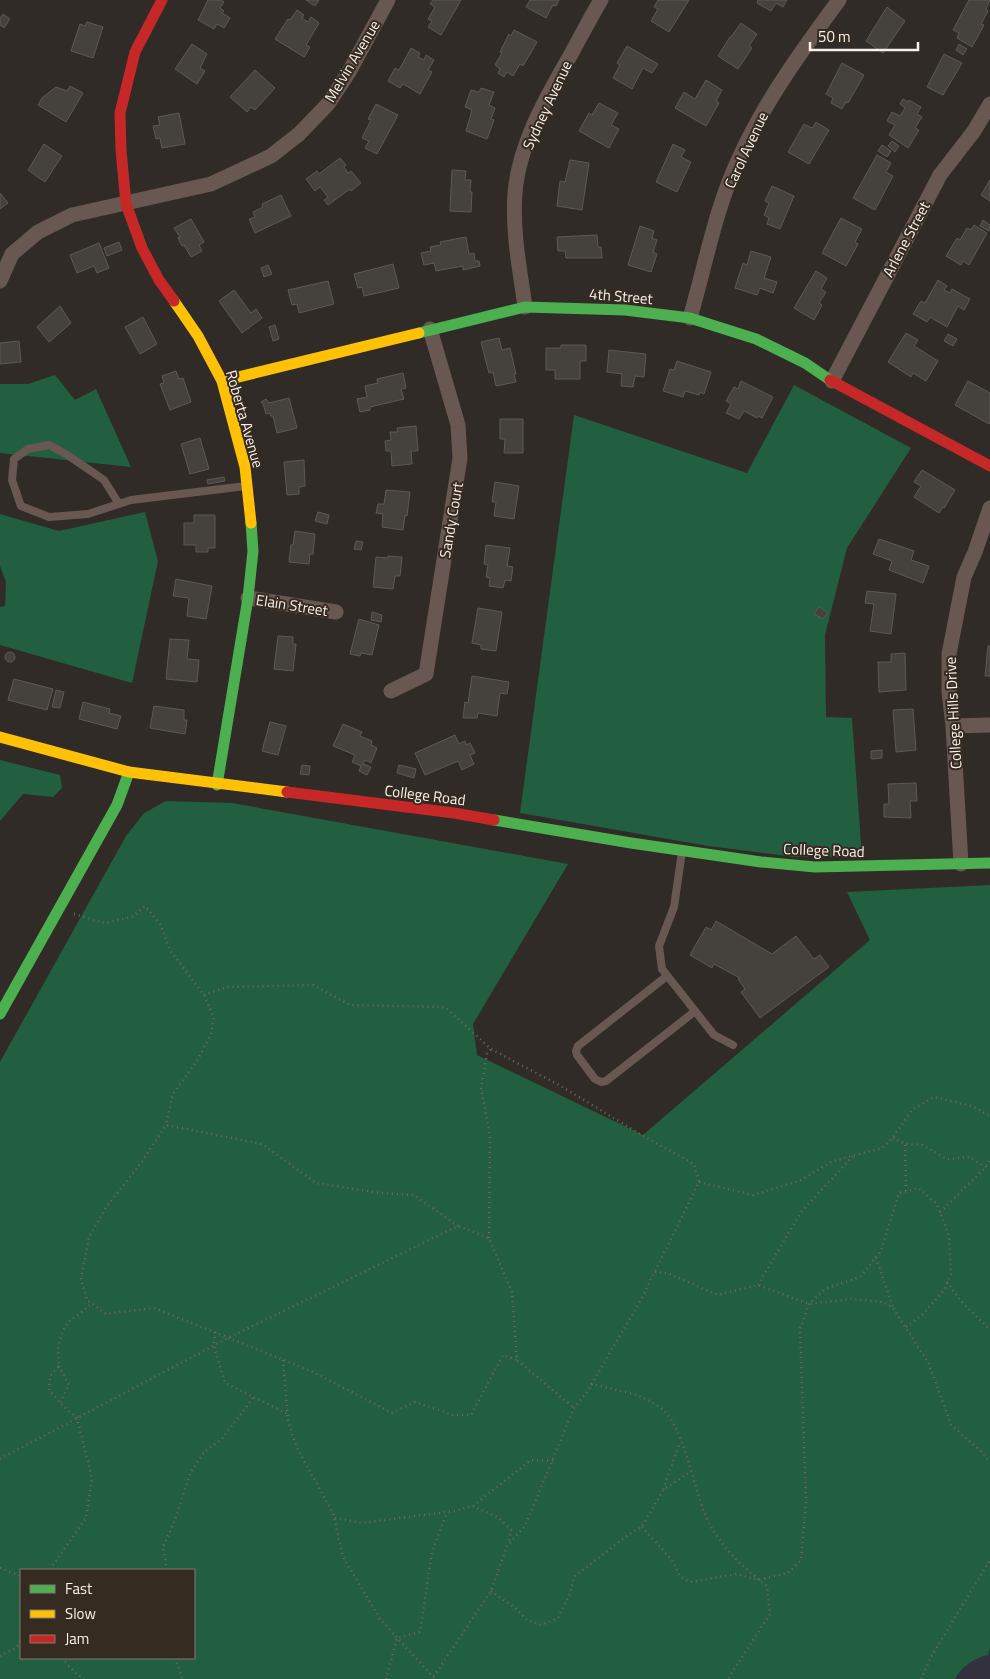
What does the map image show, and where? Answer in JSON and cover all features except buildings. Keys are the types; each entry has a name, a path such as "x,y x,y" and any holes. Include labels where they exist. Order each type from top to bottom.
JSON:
{"street":[{"name":"Roberta Avenue","path":"162,0 135,52 120,113 121,150 126,204 142,248 158,280 198,336 222,381 245,467 248,486 253,551 248,598 218,785"},
{"name":"Melvin Avenue","path":"0,281 12,254 38,232 72,215 211,184 271,156 299,134 328,104 349,72 388,0"},
{"name":"Sydney Avenue","path":"525,307 515,228 515,193 520,164 527,141 552,89 601,0"},
{"name":"Carol Avenue","path":"690,318 718,214 740,155 785,74 839,0"},
{"name":"Arlene Street","path":"832,381 940,175 974,131 990,104"},
{"name":"4th Street","path":"222,381 525,307 625,310 690,318 756,339 805,363 832,381 990,466"},
{"name":"Sandy Court","path":"392,691 426,674 460,458 458,425 430,330"},
{"name":"College Hills Drive","path":"961,864 953,726 949,692 949,654 964,577 990,508"},
{"name":"Elain Street","path":"248,598 336,612"},
{"path":"953,726 990,725"},
{"name":"College Road","path":"0,738 128,772 218,785 454,813 761,862 815,867 990,863"},
{"path":"0,1014 117,805 128,772"}],"lane":[{"path":"119,504 104,480 66,454 49,445 28,449 14,459 12,480 21,506 49,517 88,514 119,504 131,500 248,486"},
{"path":"682,850 674,907 659,946 662,969 714,1035 733,1045"},
{"path":"667,976 578,1046 576,1055 595,1079 601,1082 694,1012"}],"path":[{"path":"58,910 105,923 132,917 145,906 160,924 170,950 204,995 214,1018 211,1034 198,1058 173,1094 166,1125 141,1163 106,1206 89,1237 81,1279 87,1300 91,1304 106,1314 154,1308 311,1371 392,1413 415,1402 453,1415 471,1415 503,1355 517,1360 574,1408"},
{"path":"204,995 227,987 313,985 350,1005 445,1007 491,1049 559,1085 694,1164 698,1182 655,1272 642,1298 591,1384 574,1408 525,1526 508,1546"},
{"path":"491,1049 487,1054 481,1088 491,1144 488,1238 512,1292 517,1360"},
{"path":"698,1182 753,1195 798,1181 833,1161 882,1148 893,1138 912,1109 934,1097 972,1106 990,1116"},
{"path":"166,1125 262,1144 316,1183 380,1193 414,1195 458,1226 488,1238"},
{"path":"893,1138 905,1144 922,1145 947,1159 969,1157 986,1166"},
{"path":"905,1144 906,1191"},
{"path":"758,1285 801,1212 853,1155"},
{"path":"940,1212 986,1166 990,1159"},
{"path":"642,1527 672,1560 680,1576 690,1582 737,1574 759,1580 788,1573 801,1560 806,1502 800,1329 809,1304 826,1290 860,1277 882,1251 899,1193 918,1188 936,1203 940,1212 949,1236 951,1274 944,1290 923,1314 906,1328"},
{"path":"0,1459 228,1338 458,1226"},
{"path":"876,1258 893,1308 929,1364 951,1425 981,1451 990,1462"},
{"path":"655,1272 667,1273 718,1295 758,1285 809,1304 851,1299 883,1302 893,1308"},
{"path":"948,1282 960,1300 990,1330"},
{"path":"60,1403 69,1385 59,1366 58,1347 63,1330 70,1320 91,1304"},
{"path":"215,1332 214,1346 225,1383 288,1414"},
{"path":"283,1360 288,1414 296,1446 333,1513 343,1557 380,1619 433,1679 491,1591 508,1546 511,1530 499,1518 473,1506"},
{"path":"51,1569 86,1518 92,1478 77,1418 49,1390 50,1376 59,1366"},
{"path":"591,1384 640,1395 664,1410 676,1429 709,1525 739,1564 767,1586 770,1614 728,1679"},
{"path":"167,1569 163,1547 175,1520 190,1474 204,1452 221,1440 253,1398"},
{"path":"491,1591 515,1608 527,1620 541,1625 558,1618 570,1594 574,1577 629,1534 642,1527 663,1490 680,1442"},
{"path":"334,1518 361,1523 447,1512 473,1506 531,1460 553,1461"},
{"path":"663,1490 691,1471"},
{"path":"397,1638 420,1632 432,1552 447,1512"},
{"path":"922,1679 932,1657 990,1560"},
{"path":"0,1568 20,1576"},
{"path":"386,1679 397,1638"},
{"path":"0,1656 16,1647 20,1641"},
{"path":"63,1659 74,1672 84,1679"},
{"path":"175,1659 184,1679"}],"shaded area":[{"path":"990,1605 990,1679 949,1679"}],"green space":[{"path":"55,375 75,400 96,389 131,467 0,453 0,384 28,384"},
{"path":"794,385 911,448 847,548 825,635 826,717 852,718 862,857 795,857 708,846 520,813 574,415 747,473"},
{"path":"145,512 158,561 132,683 0,645 0,607 5,606 6,582 0,566 0,514 59,531"},
{"path":"0,760 60,775 62,788 53,797 23,794 0,821"},
{"path":"166,801 232,803 568,864 473,1024 477,1055 643,1135 870,940 847,892 990,885 990,1647 988,1655 969,1663 955,1679 0,1679 0,1062 126,836 144,813"}],"traffic: fast":[{"path":"419,333 525,307 625,310 690,318 756,339 805,363 830,380"},
{"path":"217,785 248,598 253,551 251,523"},
{"path":"0,1014 117,805 129,772"},
{"path":"494,820 631,843 761,862 815,867 990,863"}],"traffic: slow":[{"path":"174,301 198,336 222,381 245,467 251,523"},
{"path":"222,381 419,333"},
{"path":"0,737 129,772 287,792"}],"traffic: jam":[{"path":"162,0 135,52 120,113 121,150 126,204 142,248 159,280 174,301"},
{"path":"830,380 990,466"},
{"path":"287,792 454,813 494,820"}]}
